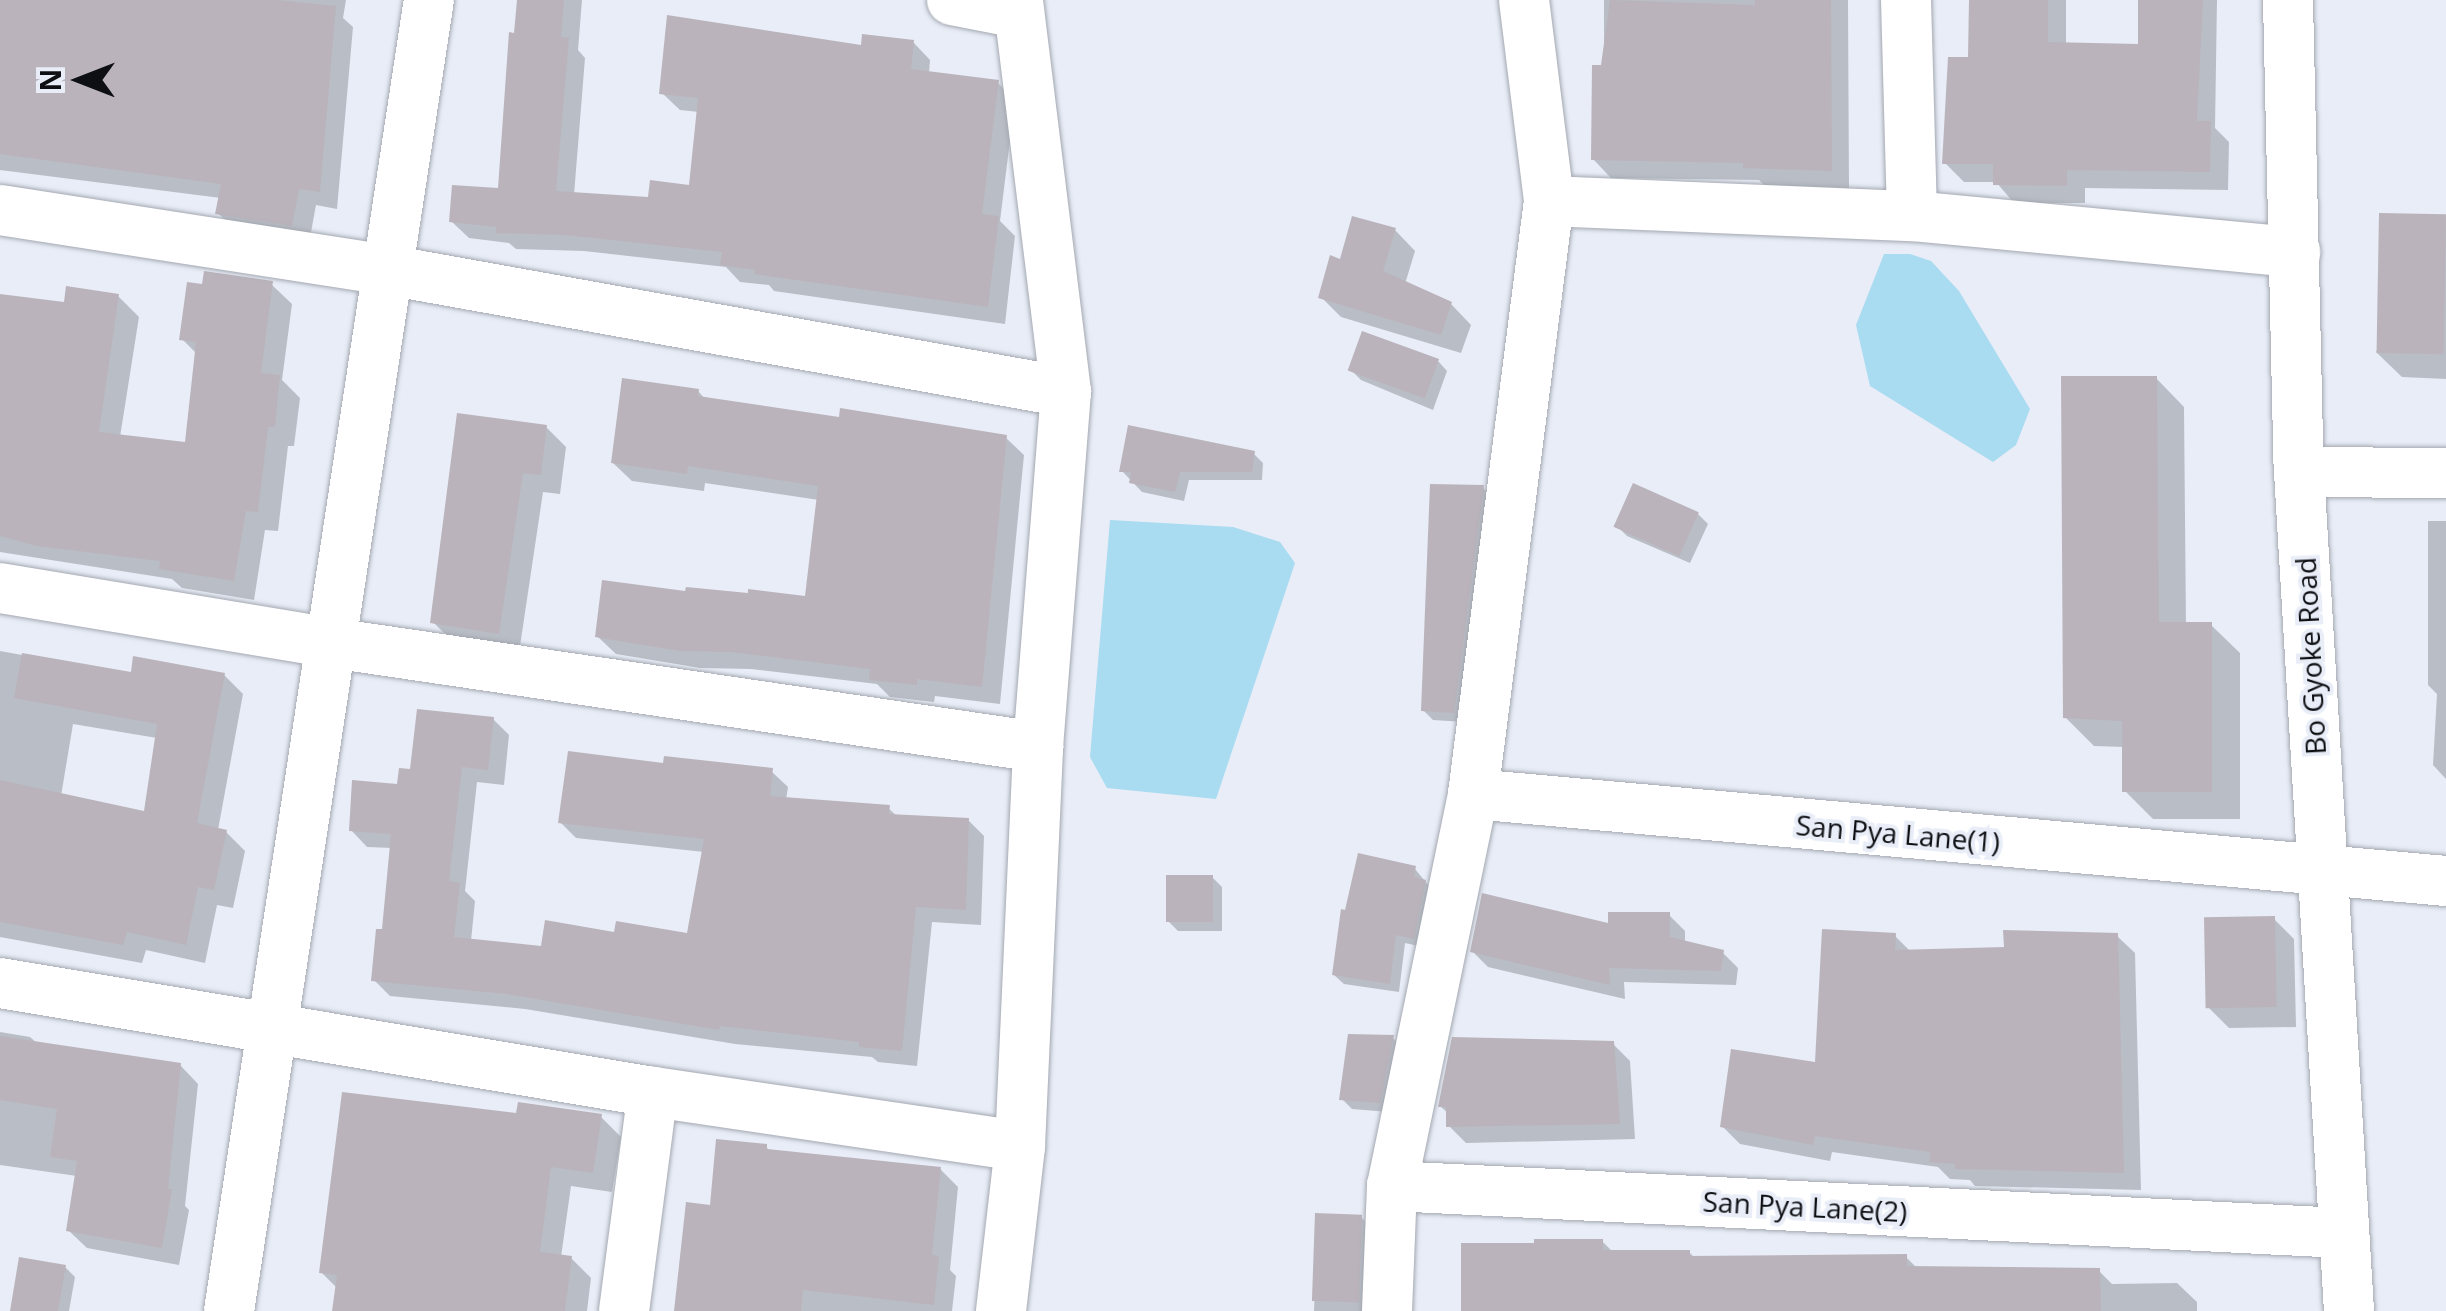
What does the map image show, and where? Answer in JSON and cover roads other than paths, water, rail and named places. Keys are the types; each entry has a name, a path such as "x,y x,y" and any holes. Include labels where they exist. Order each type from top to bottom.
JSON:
{"street":[{"path":"229,1311 428,0"},
{"path":"952,0 1018,6 1066,392 1038,746 1020,1146 1000,1311"},
{"path":"1387,1311 1392,1186 1473,794 1550,201 1524,0"},
{"path":"1906,0 1912,216"},
{"name":"Bo Gyoke Road","path":"2288,0 2299,472 2349,1311"},
{"path":"1550,201 1912,216 2295,252"},
{"path":"0,210 388,270 1066,392"},
{"path":"2299,472 2446,473"},
{"path":"0,588 332,643 1038,746"},
{"name":"San Pya Lane(1)","path":"1473,794 2446,880"},
{"path":"0,983 653,1092 1020,1146"},
{"path":"624,1311 653,1092"},
{"name":"San Pya Lane(2)","path":"1392,1186 2344,1234"}],"water":[{"path":"1884,254 1910,254 1931,261 1959,291 2030,409 2016,445 1993,462 1870,386 1856,325"},
{"path":"1110,520 1233,527 1280,542 1295,563 1216,799 1107,788 1090,757"}]}
